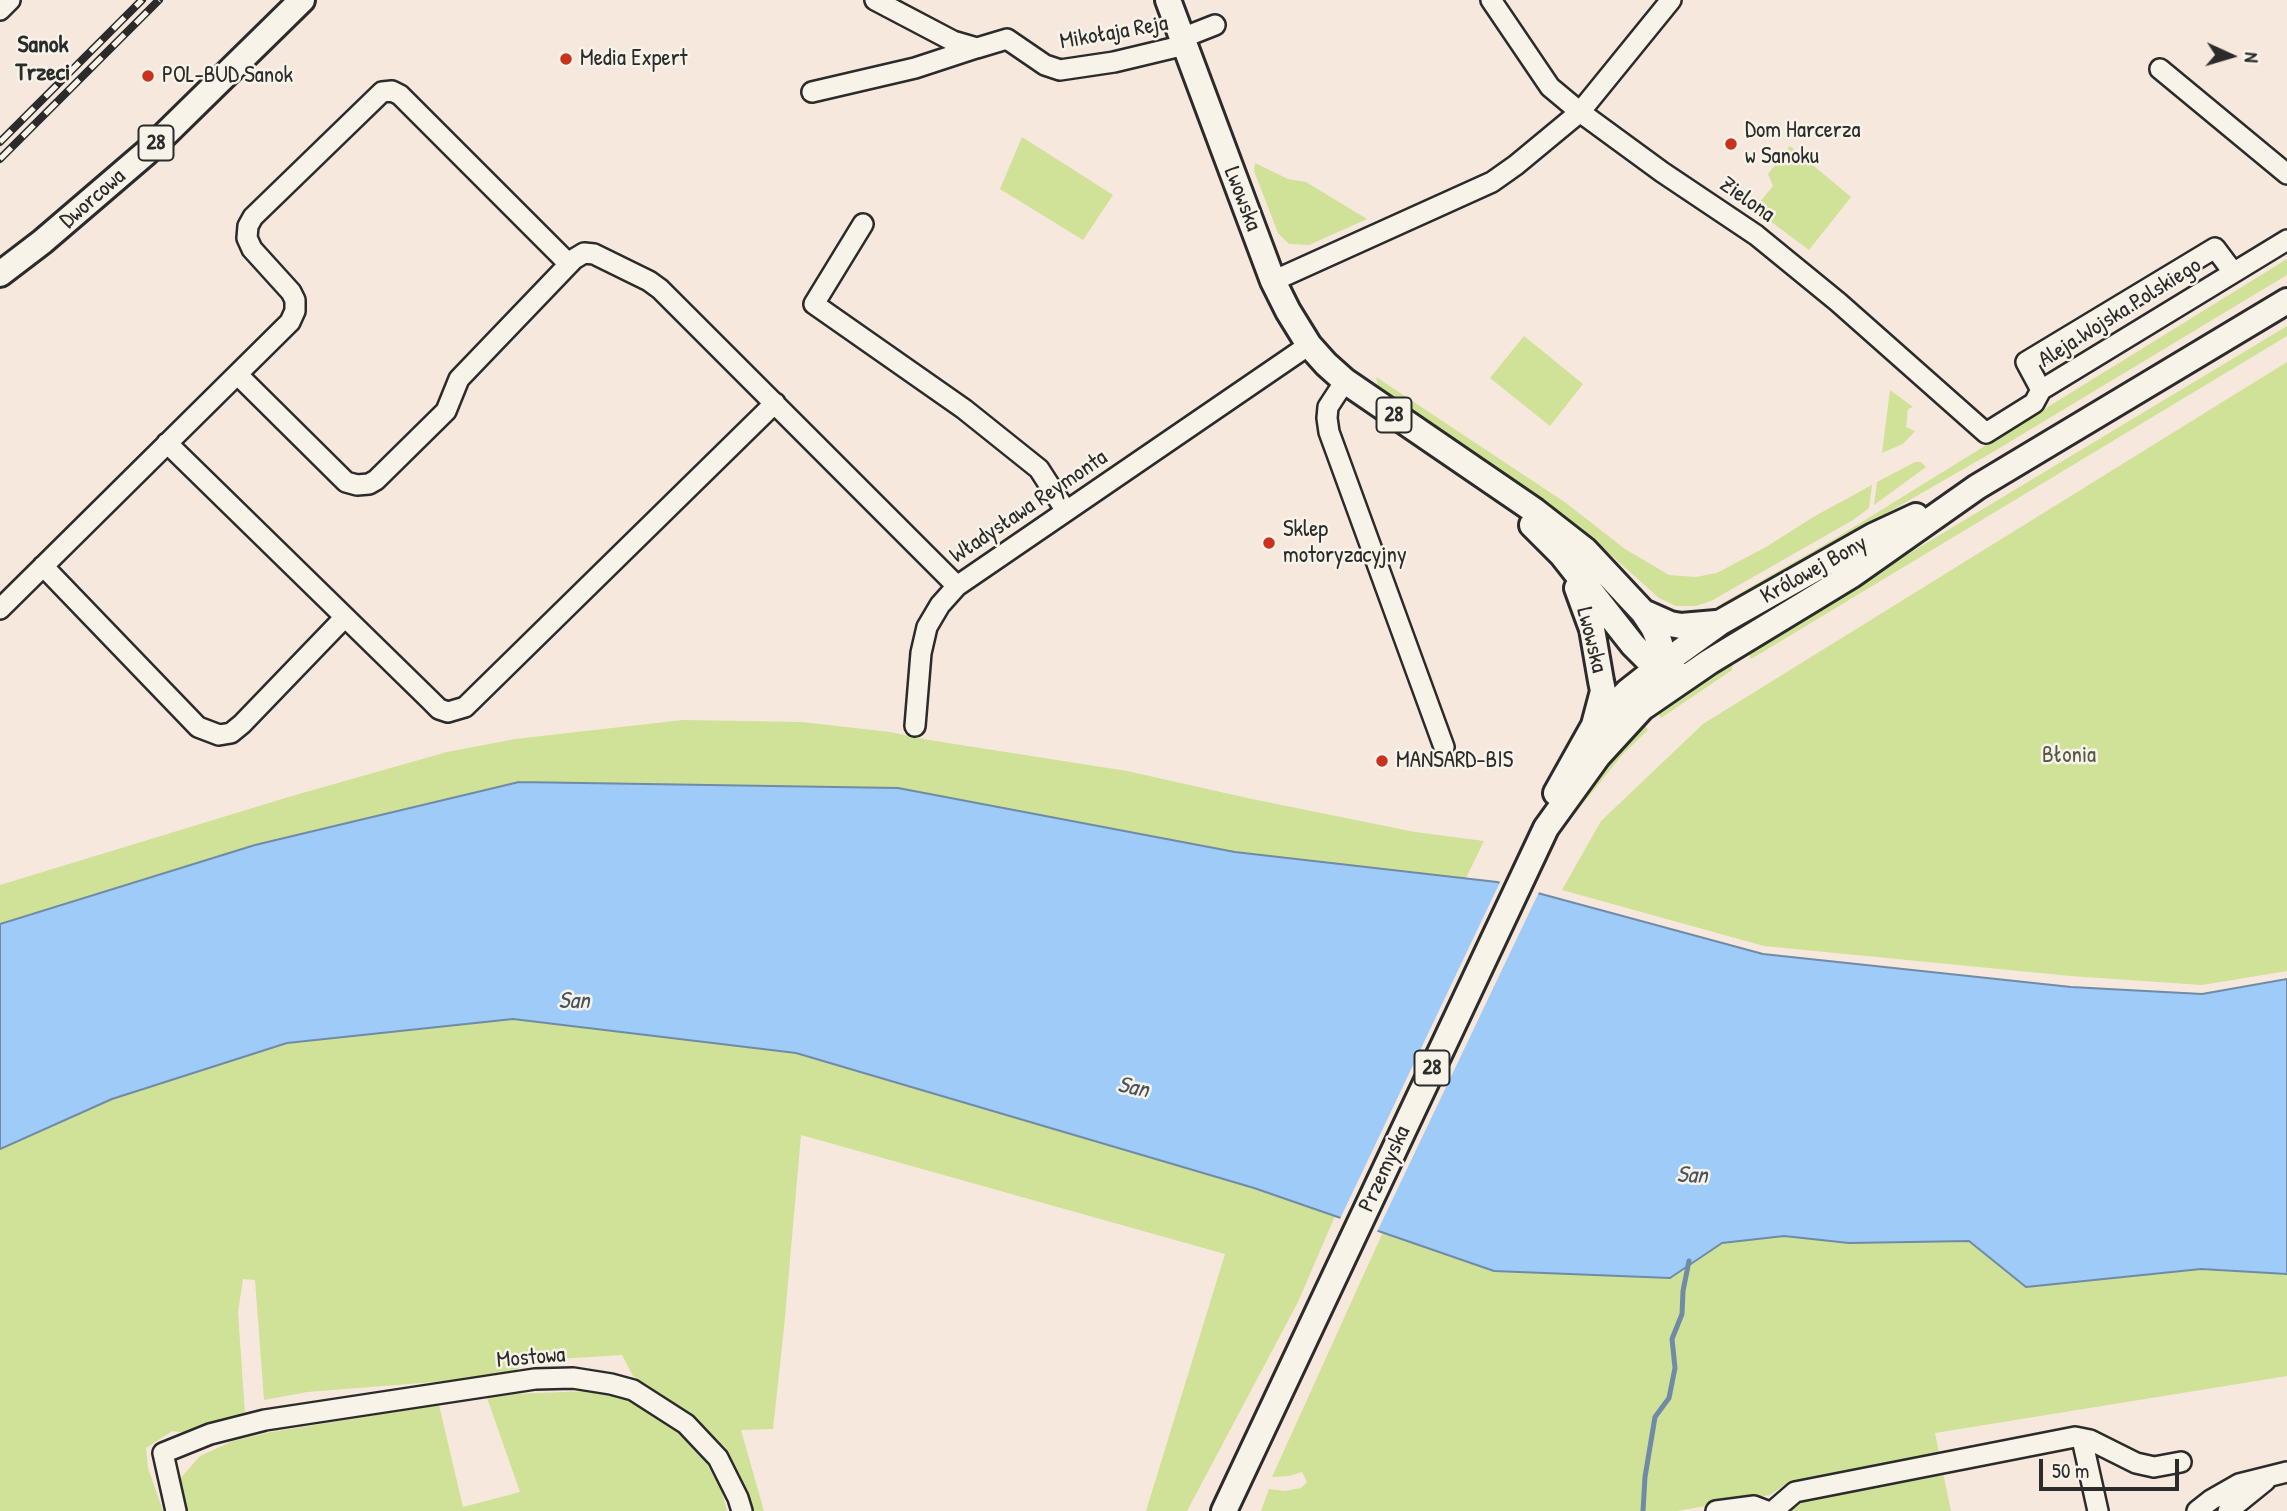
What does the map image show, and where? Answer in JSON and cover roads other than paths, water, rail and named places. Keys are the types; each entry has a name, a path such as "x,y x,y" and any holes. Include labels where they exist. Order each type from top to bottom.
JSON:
{"main road":[{"name":"Dworcowa","path":"0,274 42,243 147,152 302,0"},
{"name":"Lwowska","path":"1168,0 1273,281 1309,345 1345,381 1535,511 1585,550 1643,612 1660,643 1660,666 1654,688 1642,708"},
{"name":"Królowej Bony","path":"1709,662 1852,575 1977,487 2287,301"},
{"name":"Lwowska","path":"1484,478 1562,555 1633,645 1646,658 1660,666"},
{"name":"Królowej Bony","path":"1660,666 1721,622 1873,536 1977,487"},
{"name":"Lwowska","path":"1562,555 1586,609 1596,650 1602,691 1593,727"},
{"name":"Lwowska","path":"1643,612 1681,626 1706,626 1721,622"},
{"path":"1660,666 1683,668 1709,662"},
{"name":"Przemyska","path":"1542,836 1598,756 1642,708 1709,662"},
{"name":"Przemyska","path":"1224,1511 1542,836 1555,795 1593,727 1627,692 1660,666"}],"street":[{"path":"0,10 10,0"},
{"name":"Mikołaja Reja","path":"875,0 953,41 977,48"},
{"name":"Zielona","path":"1491,0 1550,87 1756,235 1838,302 1986,433"},
{"path":"1273,281 1492,182 1516,165 1575,107 1671,0"},
{"name":"Mikołaja Reja","path":"812,92 915,68 1007,39 1045,65 1060,70 1114,62 1183,41 1215,26"},
{"path":"2160,69 2287,174"},
{"path":"0,609 290,322 295,312 295,300 291,292 251,249 247,238 248,226 253,217 375,96 382,92 400,95 569,264 459,379 446,411 369,484 346,482 238,375"},
{"path":"863,224 814,304 964,409 1039,469 1066,511"},
{"name":"Aleja Wojska Polskiego","path":"1986,433 2034,403 2041,390 2287,240"},
{"path":"2041,390 2026,362 2215,248 2233,272"},
{"name":"Władysława Reymonta","path":"569,264 584,253 594,254 660,289 957,586 1309,345"},
{"path":"1345,381 1328,407 1326,418 1329,432 1444,747"},
{"path":"167,443 439,709 448,712 465,707 775,403"},
{"path":"43,566 198,727 219,735 231,733 242,724 345,617"},
{"path":"915,726 920,653 927,628 940,605 957,586"},
{"name":"Mostowa","path":"176,1511 163,1453 210,1434 265,1420 536,1379 573,1378 633,1390 686,1424 718,1458 742,1511"},
{"path":"1773,1511 1795,1492 2075,1437 2090,1440 2136,1463 2154,1467 2181,1462"},
{"path":"2082,1438 2098,1511"},
{"path":"2197,1511 2239,1484 2279,1474"},
{"path":"2228,1511 2279,1474"},
{"path":"1716,1511 1754,1506 1767,1511"}],"water":[{"name":"San","path":"519,782 898,788 1235,852 1497,882 1763,954 2071,987 2202,994 2287,979 2287,1274 2201,1269 2026,1287 1969,1241 1849,1243 1784,1236 1722,1243 1670,1278 1494,1271 1254,1188 796,1053 513,1019 287,1043 112,1099 0,1149 0,924 255,845"}],"waterway":[{"path":"1643,1511 1645,1477 1655,1417 1669,1398 1675,1368 1672,1339 1682,1314 1689,1261"}],"railway":[{"path":"0,142 142,0"},
{"path":"0,159 159,0"}],"place":[{"name":"Media Expert","path":"566,59"},
{"name":"POL-BUD Sanok","path":"148,76"},
{"name":"Dom Harcerza w Sanoku","path":"1731,144"},
{"name":"Sklep motoryzacyjny","path":"1269,543"},
{"name":"MANSARD-BIS","path":"1382,761"}],"district":[{"name":"Sanok Trzeci","path":"43,60"}],"park label":[{"name":"Błonia","path":"2069,756"}]}
